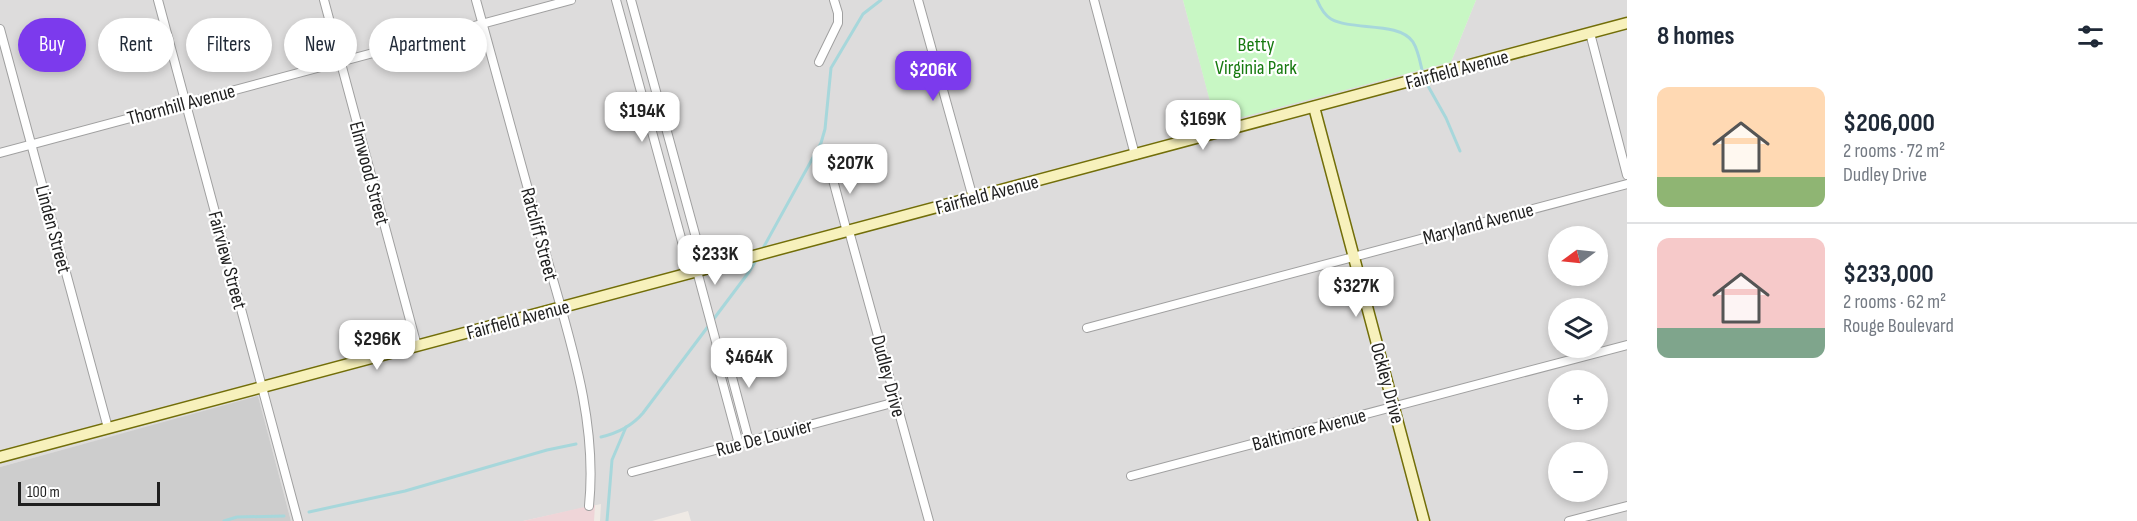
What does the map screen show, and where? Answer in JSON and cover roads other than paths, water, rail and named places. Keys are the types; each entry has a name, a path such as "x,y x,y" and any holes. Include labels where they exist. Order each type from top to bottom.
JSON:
{"street":[{"name":"Fairview Street","path":"158,0 298,521"},
{"name":"Elmwood Street","path":"324,0 329,18"},
{"name":"Ratcliff Street","path":"476,0 481,18"},
{"name":"Thornhill Avenue","path":"487,23 572,0"},
{"path":"616,0 687,260 696,267 719,353 718,366 739,444"},
{"path":"631,0 701,256 696,267"},
{"path":"819,62 838,23 834,0"},
{"path":"918,0 973,198"},
{"path":"1094,0 1135,155"},
{"name":"Fairfield Avenue","path":"0,457 561,307 696,267 746,258 1627,23"},
{"name":"Linden Street","path":"0,30 108,428"},
{"path":"1590,33 1627,175"},
{"name":"Ratcliff Street","path":"487,39 561,307 586,409 591,447 588,506"},
{"name":"Thornhill Avenue","path":"0,153 306,72"},
{"name":"Elmwood Street","path":"343,72 417,346"},
{"name":"Ockley Drive","path":"1314,107 1424,521"},
{"path":"653,134 667,131"},
{"name":"Dudley Drive","path":"829,165 929,521"},
{"name":"Maryland Avenue","path":"1087,328 1627,184"},
{"name":"Baltimore Avenue","path":"1131,476 1627,345"},
{"path":"719,353 728,362 749,441"},
{"name":"Rue De Louvier","path":"632,472 896,402"},
{"path":"1569,521 1627,506"}],"waterway":[{"path":"762,250 821,143 825,129 831,68 863,14 881,0"},
{"path":"1317,0 1326,15 1340,23 1386,29 1406,35 1415,45 1422,70"},
{"path":"1428,86 1446,118 1460,151"},
{"path":"601,437 624,428 643,413 757,259"},
{"path":"607,521 612,460 626,427"},
{"path":"309,512 405,491 547,450 576,444"},
{"path":"224,521 237,517 284,516"}],"park label":[{"name":"Betty Virginia Park","path":"1256,56"}]}
